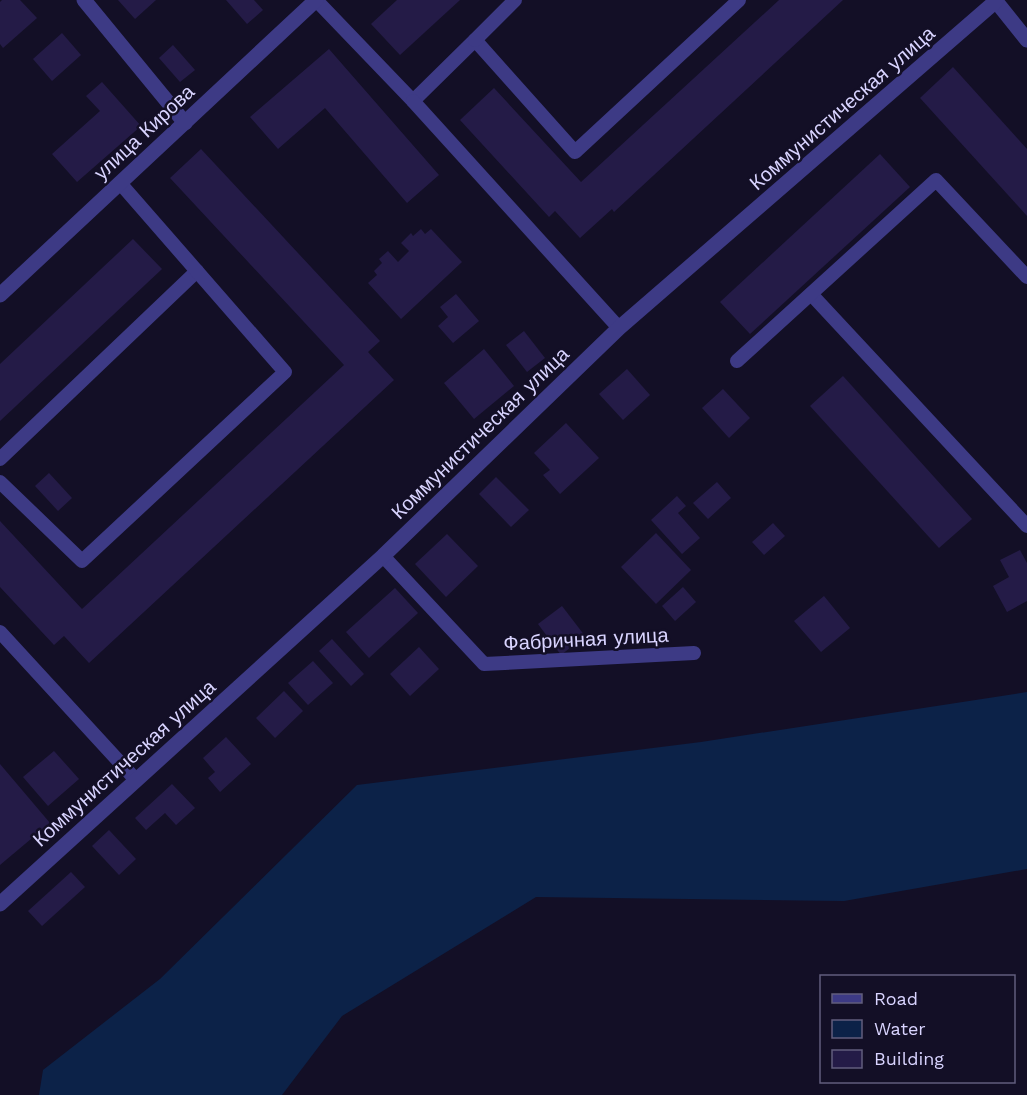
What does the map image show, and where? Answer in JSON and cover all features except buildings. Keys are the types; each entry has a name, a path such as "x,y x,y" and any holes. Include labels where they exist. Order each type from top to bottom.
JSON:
{"street":[{"path":"84,0 185,123"},
{"name":"улица Кирова","path":"0,295 316,0"},
{"path":"995,1 1027,40"},
{"name":"Коммунистическая улица","path":"0,904 384,556 619,328 995,1"}],"lane":[{"path":"316,0 413,101 619,328"},
{"path":"413,101 515,0"},
{"path":"475,40 575,152 739,0"},
{"path":"738,361 936,180 1027,277"},
{"path":"0,482 82,561 285,372 120,183"},
{"path":"0,459 196,271"},
{"path":"811,294 1027,526"},
{"name":"Фабричная улица","path":"384,556 484,664 694,653"},
{"path":"0,632 136,780"}],"water":[{"path":"1027,692 1027,869 844,901 536,897 342,1016 282,1095 39,1095 43,1070 160,979 357,785 701,742"}]}
